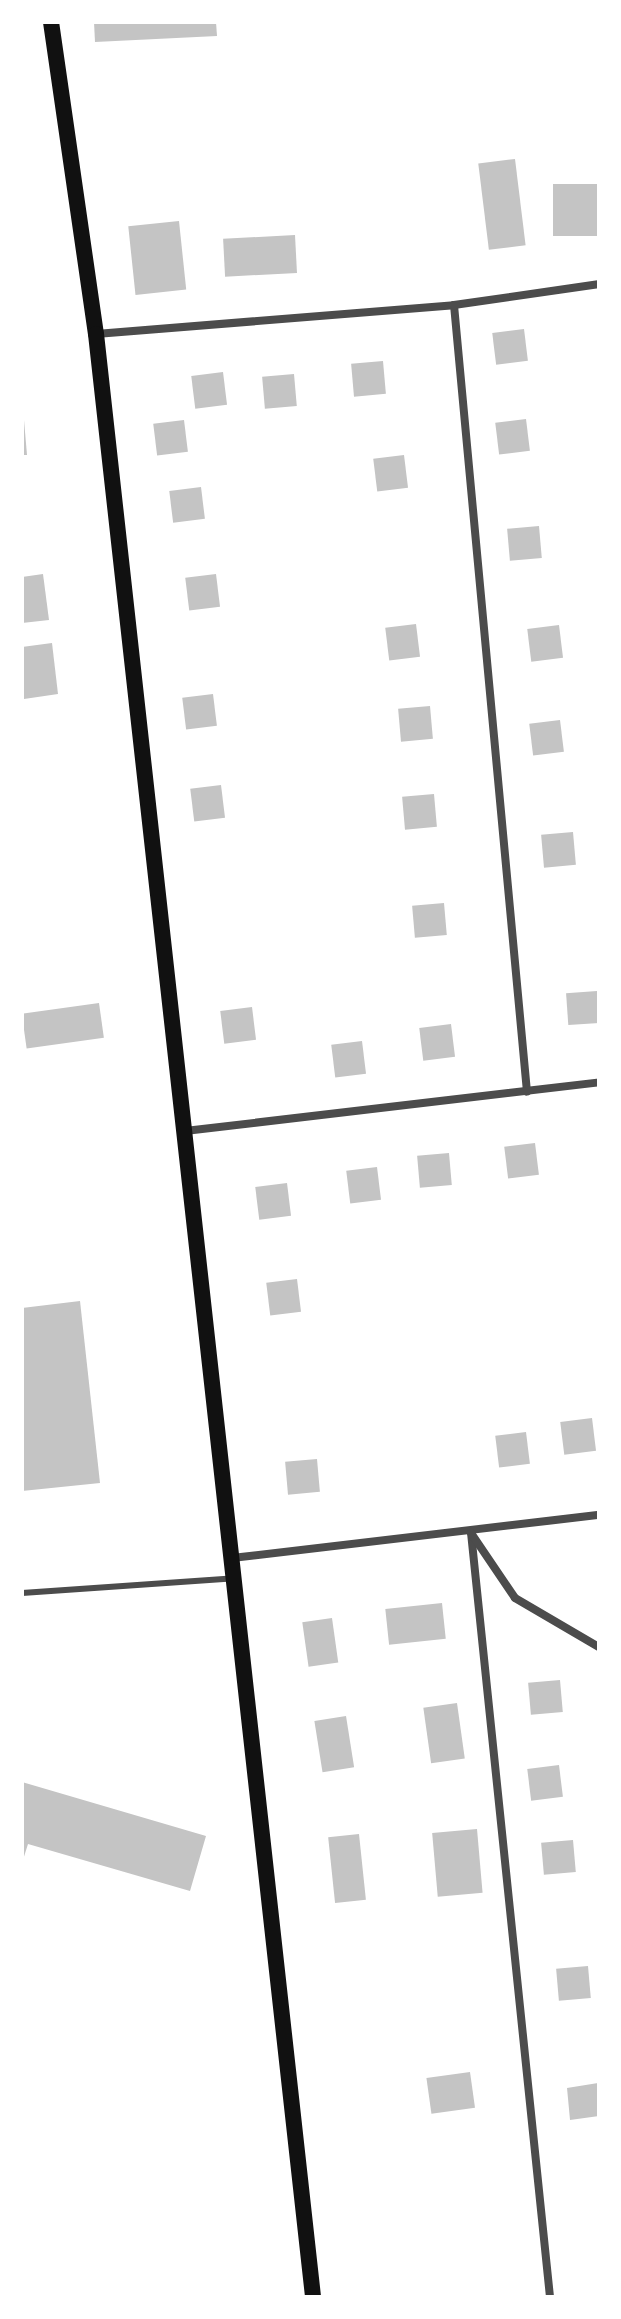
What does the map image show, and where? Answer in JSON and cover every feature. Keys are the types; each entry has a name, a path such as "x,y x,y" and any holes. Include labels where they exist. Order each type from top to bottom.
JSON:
{"main road":[{"path":"51,22 96,334 313,2297"}],"street":[{"path":"96,334 454,305 599,284"},
{"path":"454,305 527,1092"},
{"path":"184,1131 599,1082"},
{"path":"232,1558 471,1533 599,1515"},
{"path":"471,1533 515,1598 599,1647"},
{"path":"471,1533 550,2297"}],"lane":[{"path":"22,1593 234,1578"}],"building":[{"path":"94,22 216,22 217,36 95,42"},
{"path":"515,159 526,245 489,250 478,164"},
{"path":"553,184 599,184 599,236 553,236"},
{"path":"179,221 186,290 135,295 128,226"},
{"path":"295,235 297,273 225,277 223,239"},
{"path":"524,329 528,361 496,365 492,333"},
{"path":"383,361 386,394 354,397 351,364"},
{"path":"223,372 227,405 195,409 191,376"},
{"path":"294,374 297,406 265,409 262,377"},
{"path":"526,419 530,451 499,455 495,423"},
{"path":"24,420 27,455 22,455"},
{"path":"184,420 188,452 157,456 153,424"},
{"path":"404,455 408,488 377,492 373,459"},
{"path":"201,487 205,519 173,523 169,491"},
{"path":"539,526 542,558 510,561 507,529"},
{"path":"43,574 49,620 22,623 22,577"},
{"path":"216,574 220,607 189,611 185,578"},
{"path":"416,624 420,657 389,661 385,628"},
{"path":"559,625 563,658 531,662 527,629"},
{"path":"52,643 58,694 24,699 22,647"},
{"path":"213,694 217,726 186,730 182,698"},
{"path":"430,706 433,739 401,742 398,709"},
{"path":"560,720 564,752 533,756 529,724"},
{"path":"221,785 225,818 194,822 190,789"},
{"path":"434,794 437,827 405,830 402,797"},
{"path":"573,832 576,865 544,868 541,835"},
{"path":"444,903 447,935 415,938 412,906"},
{"path":"597,991 599,1023 568,1025 566,993"},
{"path":"99,1003 104,1038 27,1049 22,1014"},
{"path":"252,1007 256,1040 224,1044 220,1011"},
{"path":"451,1024 455,1057 423,1061 419,1028"},
{"path":"362,1041 366,1074 335,1078 331,1045"},
{"path":"535,1143 539,1175 508,1179 504,1147"},
{"path":"449,1153 452,1185 420,1188 417,1156"},
{"path":"377,1167 381,1200 350,1204 346,1171"},
{"path":"287,1183 291,1216 259,1220 255,1187"},
{"path":"297,1279 301,1312 270,1316 266,1283"},
{"path":"80,1301 100,1483 22,1491 22,1308"},
{"path":"592,1418 596,1451 564,1455 560,1422"},
{"path":"526,1432 530,1464 499,1468 495,1436"},
{"path":"317,1459 320,1492 288,1495 285,1462"},
{"path":"442,1603 446,1639 389,1645 385,1609"},
{"path":"332,1618 338,1663 309,1667 302,1622"},
{"path":"560,1680 563,1712 531,1715 528,1683"},
{"path":"457,1703 465,1758 431,1763 423,1708"},
{"path":"346,1716 354,1767 323,1772 314,1721"},
{"path":"559,1765 563,1797 531,1801 527,1769"},
{"path":"22,1782 206,1836 190,1891 28,1844 22,1863"},
{"path":"477,1829 483,1893 438,1897 432,1833"},
{"path":"359,1834 366,1900 335,1903 328,1837"},
{"path":"573,1840 576,1872 544,1875 541,1843"},
{"path":"588,1966 591,1998 559,2001 556,1969"},
{"path":"470,2072 475,2108 431,2114 426,2078"},
{"path":"598,2083 599,2116 570,2120 567,2088"}]}
